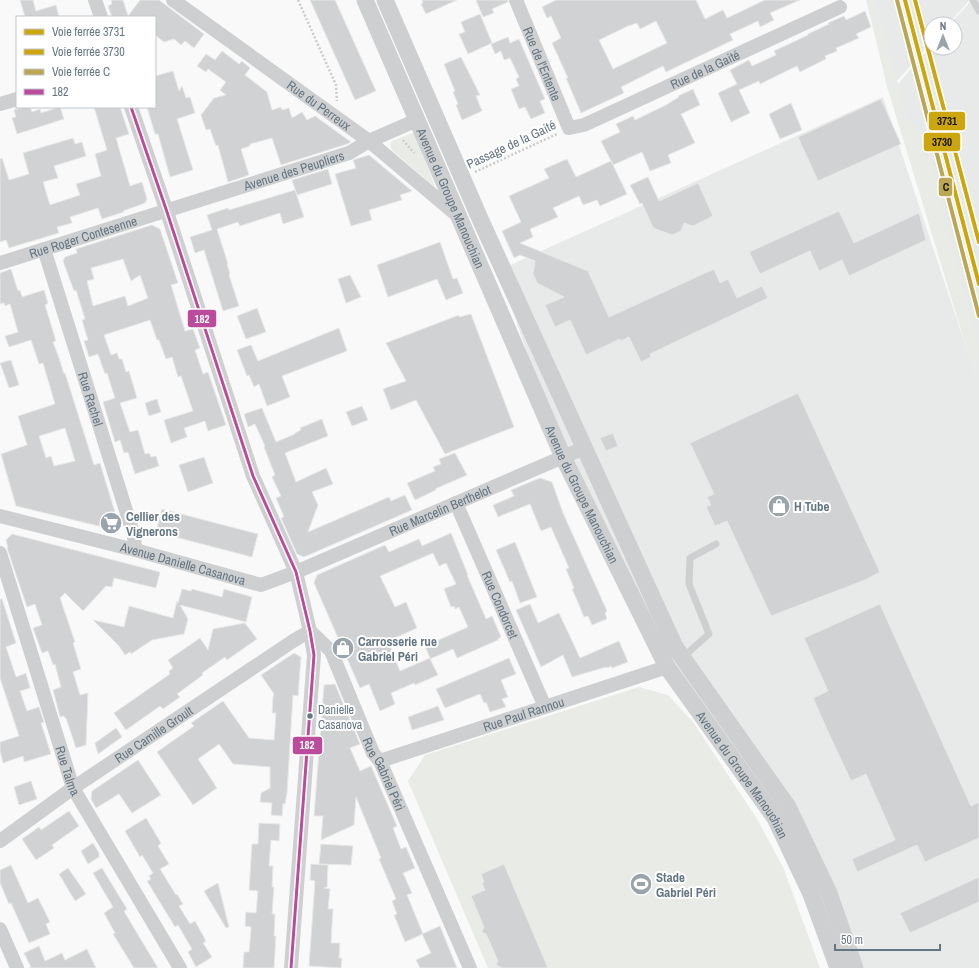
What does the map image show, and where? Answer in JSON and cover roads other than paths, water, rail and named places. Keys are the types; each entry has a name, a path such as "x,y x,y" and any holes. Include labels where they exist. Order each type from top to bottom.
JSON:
{"street":[{"path":"95,0 101,16"},
{"name":"Rue du Perreux","path":"173,0 369,141 460,217"},
{"name":"Avenue du Groupe Manouchian","path":"365,0 564,457 667,666 775,818 811,894 838,968"},
{"name":"Avenue du Groupe Manouchian","path":"385,0 462,178 675,647 788,807 829,893 855,968"},
{"name":"Rue de l'Entente","path":"516,0 570,128"},
{"name":"Rue de la Gaité","path":"570,128 584,125 840,6"},
{"path":"0,104 16,99"},
{"path":"131,108 166,209 253,476 296,572 310,631 314,655 291,968"},
{"name":"Avenue des Peupliers","path":"166,209 348,153 369,141 417,120"},
{"name":"Rue Roger Contesenne","path":"0,263 166,209"},
{"name":"Rue Rachel","path":"44,249 134,536 135,550"},
{"name":"Rue Marcelin Berthelot","path":"296,572 584,448"},
{"name":"Rue Condorcet","path":"456,503 545,707"},
{"name":"Avenue Danielle Casanova","path":"0,516 135,550 261,585 296,572"},
{"name":"Rue Talma","path":"0,553 73,788 180,968"},
{"name":"Rue Camille Groult","path":"0,841 73,788 286,645 310,631"},
{"name":"Rue Gabriel Péri","path":"310,631 331,651 373,753 380,761 470,968"},
{"name":"Rue Paul Rannou","path":"380,761 667,666"},
{"path":"0,929 17,968"}],"lane":[{"path":"973,0 979,11"},
{"path":"682,657 708,634 689,584 690,558 716,544"}],"rail line":[{"name":"C","path":"897,0 979,316"},
{"name":"3730","path":"905,0 979,284"},
{"name":"3731","path":"915,0 979,242"}],"place":[{"name":"H Tube","path":"779,506"},
{"name":"Cellier des Vignerons","path":"111,523"},
{"name":"Carrosserie rue Gabriel Péri","path":"343,648"},
{"name":"Danielle Casanova","path":"310,716"},
{"name":"Stade Gabriel Péri","path":"641,884"}]}
